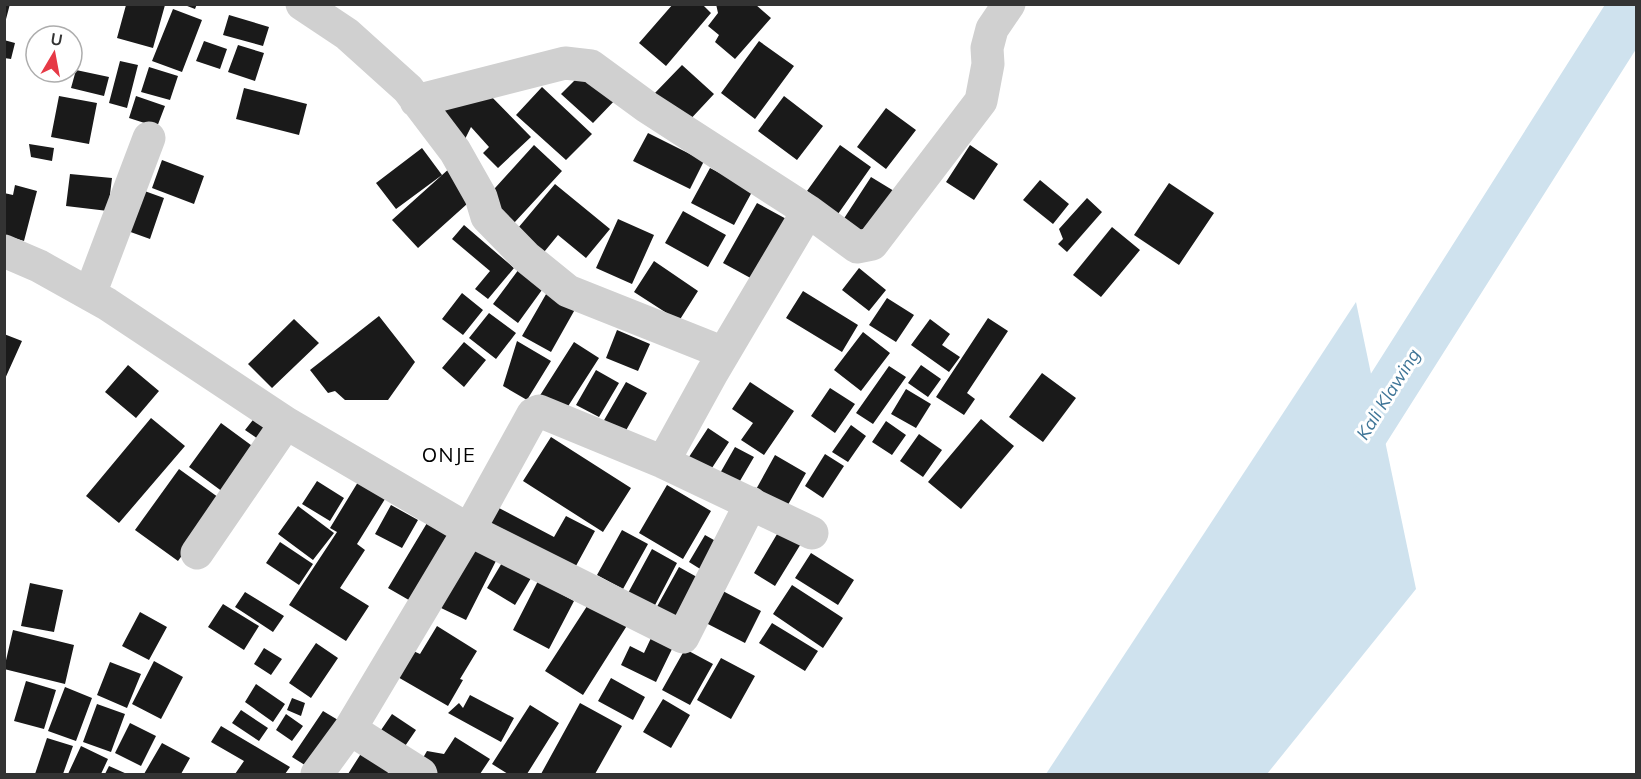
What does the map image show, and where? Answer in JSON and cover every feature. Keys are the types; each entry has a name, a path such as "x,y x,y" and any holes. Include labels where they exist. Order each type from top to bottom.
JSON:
{"street":[{"path":"302,4 347,34 408,89 455,151 481,196 487,217 526,257 568,291 724,353"},
{"path":"416,101 565,63 591,66 647,107 808,211 857,247 872,244 981,101 988,64 987,48 992,29 1009,4"},
{"path":"90,294 149,138"},
{"path":"663,462 808,211"},
{"path":"4,251 39,266 90,294 286,423 469,530 683,638 751,503"},
{"path":"317,774 350,729 469,530 533,414 539,411 663,462 812,533"},
{"path":"197,553 286,423"},
{"path":"350,729 421,774"}],"water":[{"path":"1356,302 1416,589 1267,774 1046,774"}],"building":[{"path":"4,4 10,4 5,23 4,23"},
{"path":"182,4 197,4 195,9"},
{"path":"673,4 702,4 711,13 666,66 639,43"},
{"path":"716,4 755,4 771,18 735,59 715,42 719,35 708,26 718,13"},
{"path":"126,5 165,5 153,48 117,38"},
{"path":"173,9 202,20 182,72 152,61"},
{"path":"229,15 269,27 263,46 223,35"},
{"path":"4,40 15,43 11,59 4,58"},
{"path":"204,41 227,49 220,69 196,61"},
{"path":"759,41 794,66 755,119 721,93"},
{"path":"238,45 264,53 255,81 228,72"},
{"path":"120,61 138,65 127,108 109,103"},
{"path":"682,65 714,94 686,124 653,95"},
{"path":"149,67 178,76 170,100 141,92"},
{"path":"587,68 618,97 593,123 561,94"},
{"path":"84,72 109,77 104,96 71,88 72,84 84,84"},
{"path":"542,87 592,134 566,160 516,115"},
{"path":"244,88 307,104 299,135 236,119"},
{"path":"485,90 531,137 498,168 483,153 489,147 471,127 465,139 441,106"},
{"path":"59,96 97,103 89,144 51,137"},
{"path":"136,96 165,106 157,127 129,118"},
{"path":"784,96 823,126 797,160 758,131"},
{"path":"886,108 916,130 886,169 857,147"},
{"path":"648,133 704,161 690,189 633,161"},
{"path":"29,144 54,148 52,161 31,157"},
{"path":"534,145 562,171 514,223 486,198"},
{"path":"840,145 871,167 838,214 807,191"},
{"path":"970,145 998,164 974,200 946,182"},
{"path":"422,148 442,175 396,209 376,183"},
{"path":"162,160 204,176 194,204 152,188"},
{"path":"451,167 477,195 418,248 392,220"},
{"path":"710,168 753,190 734,225 691,203"},
{"path":"70,174 112,178 108,211 66,206"},
{"path":"871,177 894,191 865,234 843,220"},
{"path":"1040,180 1069,204 1053,224 1023,200"},
{"path":"1169,183 1214,213 1179,265 1134,235"},
{"path":"555,184 610,229 586,258 558,235 540,257 513,234"},
{"path":"15,185 37,191 24,241 4,235 4,193 13,195"},
{"path":"139,189 164,198 150,239 125,230"},
{"path":"1087,198 1102,212 1067,252 1058,244 1063,239 1059,229"},
{"path":"757,203 790,221 756,281 723,263"},
{"path":"683,211 726,235 708,267 665,243"},
{"path":"618,219 654,235 632,284 596,268"},
{"path":"464,225 514,268 488,299 475,289 490,271 452,239"},
{"path":"1112,227 1140,250 1101,297 1073,275"},
{"path":"654,261 698,291 679,321 634,292"},
{"path":"522,265 547,283 518,323 493,304"},
{"path":"859,268 886,290 869,311 842,290"},
{"path":"549,289 578,304 551,352 522,336"},
{"path":"803,291 858,325 842,352 786,318"},
{"path":"462,293 483,310 463,335 442,319"},
{"path":"887,298 914,315 896,342 869,325"},
{"path":"489,313 516,333 496,359 469,338"},
{"path":"379,316 415,362 388,400 345,400 335,391 328,393 310,370"},
{"path":"988,318 1008,331 967,393 975,399 964,415 936,397"},
{"path":"294,319 319,343 272,388 248,364"},
{"path":"930,319 950,334 942,345 960,357 949,372 911,345"},
{"path":"617,330 650,344 638,371 606,358"},
{"path":"863,332 890,353 861,391 834,370"},
{"path":"4,334 22,341 4,381"},
{"path":"517,341 551,361 527,400 503,386"},
{"path":"464,342 486,360 464,387 442,368"},
{"path":"574,342 599,358 565,411 539,397"},
{"path":"128,365 159,391 136,418 105,392"},
{"path":"921,365 941,379 928,397 908,383"},
{"path":"889,366 906,377 873,424 856,413"},
{"path":"596,370 619,383 599,417 576,405"},
{"path":"1042,373 1076,398 1043,442 1009,417"},
{"path":"626,382 647,393 624,434 603,422"},
{"path":"750,382 794,411 764,455 741,440 753,423 732,409"},
{"path":"830,388 855,404 835,433 811,416"},
{"path":"906,389 931,404 916,428 891,414"},
{"path":"256,416 274,430 264,443 245,430"},
{"path":"151,418 185,446 119,523 86,496"},
{"path":"981,419 1014,446 961,509 928,482"},
{"path":"886,421 906,435 892,455 872,442"},
{"path":"221,423 255,448 223,492 189,467"},
{"path":"851,425 866,436 848,462 832,452"},
{"path":"708,428 729,442 710,471 689,457"},
{"path":"919,434 942,450 923,477 900,461"},
{"path":"551,437 631,488 603,532 523,481"},
{"path":"735,447 754,457 737,486 719,475"},
{"path":"825,454 844,466 823,498 805,486"},
{"path":"775,455 806,473 785,510 754,493"},
{"path":"179,469 222,500 178,561 135,530"},
{"path":"317,481 344,498 330,521 302,504"},
{"path":"358,482 385,499 357,544 365,550 340,588 369,606 346,641 289,605 337,532 330,528"},
{"path":"667,485 711,511 683,559 639,533"},
{"path":"391,505 418,520 402,548 375,534"},
{"path":"298,506 334,533 313,560 278,534"},
{"path":"499,508 554,537 566,516 595,531 571,575 487,529"},
{"path":"427,523 452,538 414,603 388,588"},
{"path":"780,529 802,542 775,586 754,573"},
{"path":"622,530 648,544 623,589 597,575"},
{"path":"705,535 721,544 705,572 689,562"},
{"path":"474,539 500,553 466,620 439,607"},
{"path":"280,542 313,564 299,585 266,563"},
{"path":"652,549 677,563 653,609 627,595"},
{"path":"811,553 854,580 838,605 795,578"},
{"path":"506,556 534,573 515,605 487,588"},
{"path":"679,567 704,581 680,626 654,612"},
{"path":"538,581 574,601 549,649 513,630"},
{"path":"30,583 63,590 54,632 21,626"},
{"path":"792,585 843,618 823,648 773,614"},
{"path":"719,589 761,611 745,643 702,621"},
{"path":"245,592 284,616 273,632 235,607"},
{"path":"591,600 628,624 583,695 545,671"},
{"path":"223,604 259,626 244,650 208,627"},
{"path":"140,612 167,627 149,660 122,646"},
{"path":"772,623 818,651 805,671 759,643"},
{"path":"437,626 477,651 460,679 463,680 448,706 396,676 411,650 420,654"},
{"path":"13,630 74,645 65,684 4,669"},
{"path":"651,638 672,649 656,682 621,665 630,646 644,653"},
{"path":"316,643 338,658 311,698 289,683"},
{"path":"264,648 282,659 271,675 254,664"},
{"path":"685,649 713,664 690,705 662,690"},
{"path":"721,658 755,676 731,719 697,700"},
{"path":"154,661 183,677 161,719 132,704"},
{"path":"110,662 141,674 127,708 97,695"},
{"path":"611,678 645,697 633,720 598,701"},
{"path":"26,681 56,690 44,729 14,721"},
{"path":"256,684 285,704 273,722 245,702"},
{"path":"65,687 92,698 76,741 48,731"},
{"path":"470,695 514,718 501,742 448,713 459,703 463,708"},
{"path":"292,698 305,703 301,716 287,710"},
{"path":"663,699 690,715 671,748 643,732"},
{"path":"580,703 622,726 595,774 541,774"},
{"path":"97,704 125,714 111,752 83,742"},
{"path":"530,705 559,723 527,774 508,774 492,764"},
{"path":"241,710 268,728 259,741 232,723"},
{"path":"323,711 338,720 308,767 292,757"},
{"path":"286,714 303,726 292,741 276,730"},
{"path":"392,714 416,730 403,749 379,733"},
{"path":"130,723 156,736 141,766 115,753"},
{"path":"221,726 290,767 285,774 235,774 244,761 211,742"},
{"path":"455,737 490,759 480,774 439,774 420,763 427,751 444,754"},
{"path":"47,738 73,746 63,774 35,774"},
{"path":"162,743 190,758 181,774 144,774"},
{"path":"81,746 108,759 101,774 68,774"},
{"path":"362,752 390,769 387,774 348,774"},
{"path":"109,766 127,774 105,774"}],"waterway":[{"name":"Kali Klawing","path":"1342,466 1635,4"}],"district":[{"name":"ONJE","path":"449,454"}]}
